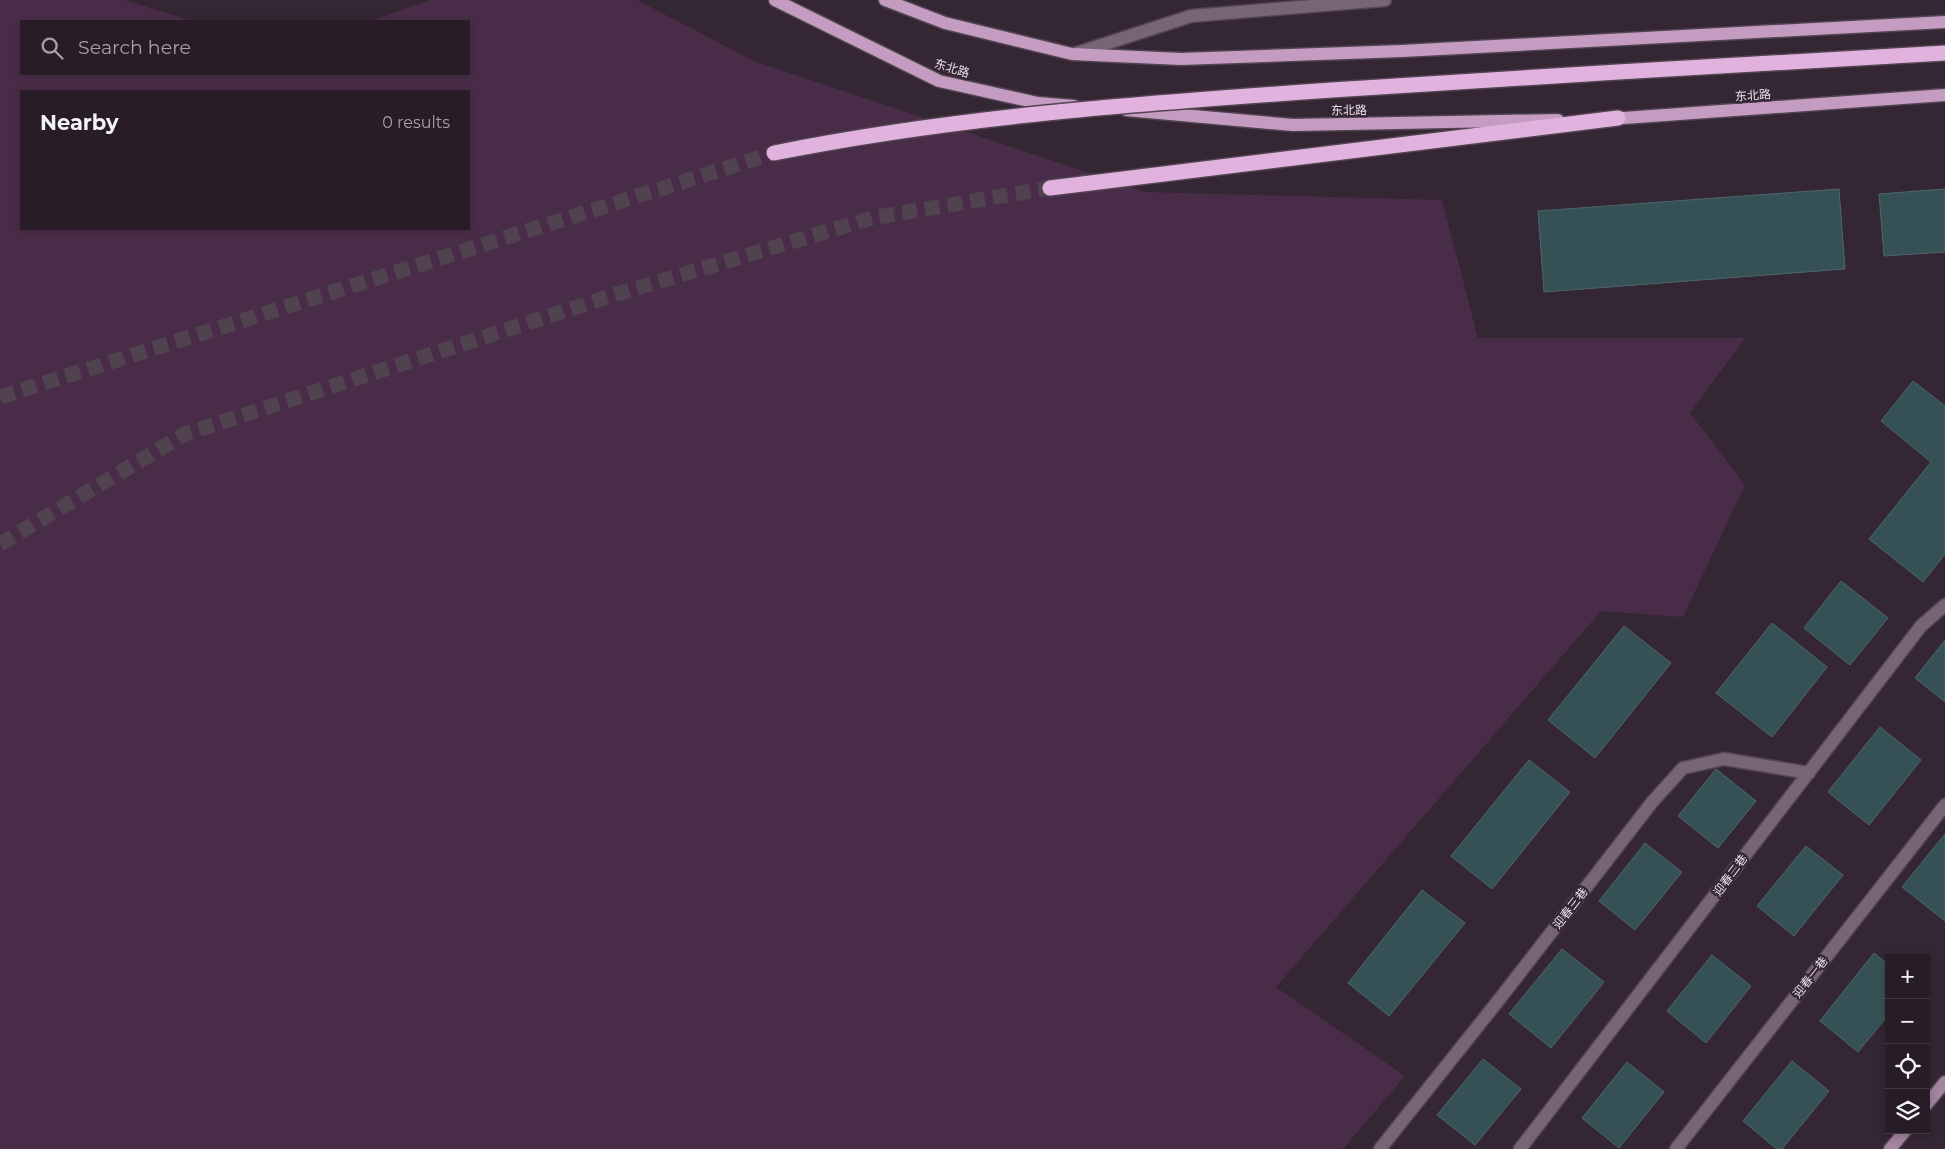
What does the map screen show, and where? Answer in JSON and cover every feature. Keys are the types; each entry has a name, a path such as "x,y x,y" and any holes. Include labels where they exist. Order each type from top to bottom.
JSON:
{"highway":[{"path":"774,153 848,138 995,118 1184,100 1945,53"},
{"path":"1050,188 1618,118"}],"main road":[{"name":"东北路","path":"775,0 939,81 1038,102 1293,125 1618,118 1945,95"},
{"path":"885,0 945,23 1072,54 1181,59 1392,51 1945,22"}],"street":[{"path":"1072,54 1191,16 1385,0"},
{"name":"迎春二巷","path":"1520,1149 1921,626 1945,605"},
{"name":"迎春三巷","path":"1380,1149 1498,1002 1652,801 1683,768 1724,759 1809,773"},
{"name":"迎春一巷","path":"1676,1149 1945,805"},
{"path":"1930,1100 1945,1082"},
{"path":"1890,1149 1903,1134"}],"shaded area":[{"path":"0,0 124,0 190,20 20,20 20,75 470,75 470,20 374,20 430,0 637,0 754,61 1146,192 1442,200 1478,338 1745,338 1690,413 1745,485 1683,617 1601,611 1276,987 1405,1076 1343,1149 0,1149"}],"building":[{"path":"1839,189 1845,269 1544,292 1538,211"},
{"path":"1945,189 1945,252 1884,256 1879,194"},
{"path":"1913,381 1945,406 1945,554 1923,582 1869,539 1931,462 1881,421"},
{"path":"1841,581 1888,618 1850,665 1804,628"},
{"path":"1772,623 1827,667 1772,737 1716,693"},
{"path":"1624,626 1671,663 1595,758 1548,720"},
{"path":"1945,640 1945,702 1915,678"},
{"path":"1880,727 1921,760 1869,825 1828,792"},
{"path":"1529,760 1570,792 1492,889 1451,856"},
{"path":"1716,769 1756,801 1718,848 1678,816"},
{"path":"1945,834 1945,921 1902,887"},
{"path":"1645,843 1682,872 1635,930 1599,901"},
{"path":"1806,846 1843,875 1794,936 1757,906"},
{"path":"1422,890 1465,923 1389,1016 1348,983"},
{"path":"1562,949 1604,982 1551,1048 1509,1014"},
{"path":"1874,953 1885,962 1885,1019 1858,1052 1820,1021"},
{"path":"1712,955 1751,986 1706,1043 1667,1011"},
{"path":"1483,1059 1521,1089 1475,1145 1437,1115"},
{"path":"1792,1061 1829,1091 1782,1149 1777,1149 1743,1121"},
{"path":"1627,1062 1664,1092 1619,1148 1582,1118"}],"tunnel":[{"path":"0,397 774,153"},
{"path":"0,544 185,434 617,294 872,218 1050,188"}]}
